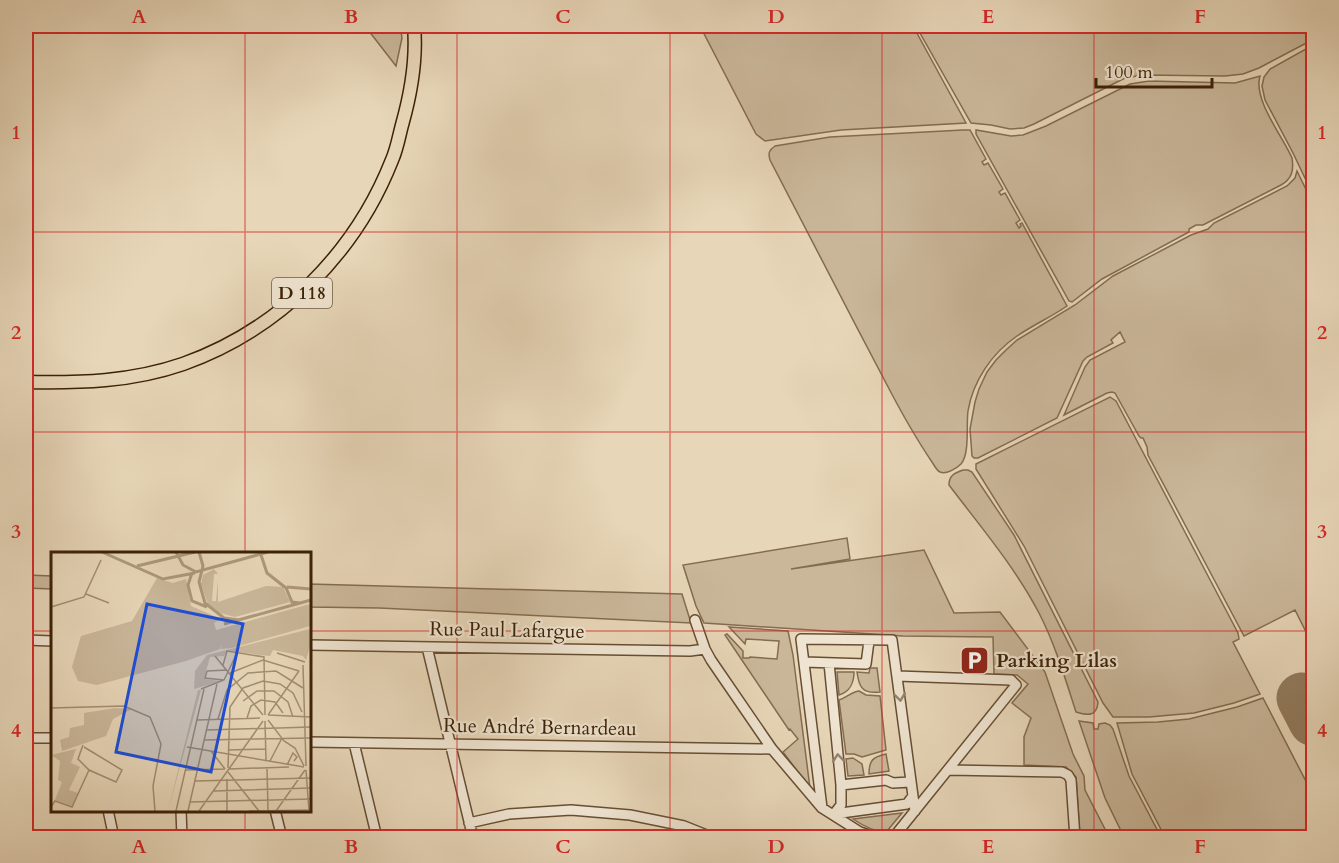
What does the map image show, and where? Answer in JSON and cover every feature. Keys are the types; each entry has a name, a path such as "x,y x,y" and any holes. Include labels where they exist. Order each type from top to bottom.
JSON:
{"main road":[{"name":"D 118","path":"26,382 107,381 151,373 184,363 212,352 250,331 278,313 302,293 357,230 376,197 393,158 408,101 413,71 414,26"}],"street":[{"path":"695,620 705,650 772,749 822,808 860,832 878,837"},
{"path":"822,808 801,639 892,640 915,811"},
{"path":"26,640 51,640"},
{"path":"804,662 866,664 869,641"},
{"name":"Rue Paul Lafargue","path":"310,645 705,650"},
{"path":"427,646 473,837"},
{"path":"829,663 841,785 841,805 834,814"},
{"path":"893,837 1016,686 1011,680 897,676"},
{"path":"26,738 51,738"},
{"name":"Rue André Bernardeau","path":"310,742 772,749"},
{"path":"354,743 377,837"},
{"path":"948,770 1062,772 1068,775 1071,780 1075,837"},
{"path":"841,785 886,780 893,783 910,782"},
{"path":"834,814 907,804 912,797"},
{"path":"470,823 509,814 571,810 630,815 684,826 714,837"},
{"path":"108,812 114,837"},
{"path":"181,812 182,837"},
{"path":"276,812 282,837"},
{"path":"172,837 182,826"}],"shaded area":[{"path":"365,26 400,26 402,38 396,66"},
{"path":"700,26 913,26 966,123 841,130 765,141 756,134"},
{"path":"916,26 1313,26 1314,39 1243,74 1225,76 1143,75 1125,78 1034,124 1024,128 1010,129 971,123"},
{"path":"1313,45 1313,195 1265,100 1262,86 1264,77 1270,69"},
{"path":"1260,76 1259,85 1264,106 1292,158 1293,166 1288,180 1203,225 1196,225 1189,229 1189,232 1102,279 1072,302 1069,301 976,134 976,130 1011,136 1023,135 1130,84 1149,81 1235,83"},
{"path":"970,130 986,159 982,162 984,165 988,163 1003,189 999,192 1001,195 1005,193 1020,220 1016,223 1019,228 1022,223 1067,306 1017,336 992,359 974,389 967,417 967,447 964,459 954,469 942,473 936,468 897,403 770,160 769,154 775,146 830,137"},
{"path":"1297,171 1314,206 1314,507 1310,519 1314,557 1313,646 1295,610 1244,636 1148,455 1143,438 1139,436 1115,393 1107,393 1064,415 1090,360 1125,342 1120,332 1111,340 1113,343 1083,361 1057,418 978,458 972,456 970,429 975,402 987,372 1017,340 1075,305 1113,276 1191,235 1208,229 1214,223 1287,186 1295,178"},
{"path":"1110,397 1116,401 1238,633 1239,639 1233,642 1260,694 1194,713 1113,717 1103,703 1024,546 976,469 976,464"},
{"path":"963,470 972,472 1014,535 1098,702 1092,714 1076,712 1050,637 1030,596 997,547 949,485 951,477"},
{"path":"847,538 850,559 791,569 924,550 954,613 1000,612 1045,672 1073,754 1084,776 1085,790 1109,837 1080,837 1076,777 1066,767 1024,765 1024,737 1031,718 1012,703 1028,684 1017,675 994,674 993,637 903,636 704,623 683,565"},
{"path":"26,575 51,576 51,589 26,588"},
{"path":"310,584 682,594 691,623 379,608 310,607"},
{"path":"729,627 788,631 810,788 783,752 798,739 789,730 725,635 727,634 743,651 743,658 777,659 779,641 746,639 745,644"},
{"path":"870,668 877,668 880,692 866,691 859,682 857,672 869,673"},
{"path":"837,672 854,672 851,686 839,695"},
{"path":"859,691 866,695 880,696 886,750 862,757 846,754 839,700"},
{"path":"1263,698 1313,795 1313,837 1165,837 1132,774 1117,723 1189,719"},
{"path":"1079,721 1093,723 1094,729 1098,729 1099,724 1105,723 1113,729 1129,776 1161,837 1124,837 1105,798"},
{"path":"886,754 889,771 869,774 873,760"},
{"path":"853,758 862,764 864,775 848,776 846,759"},
{"path":"902,813 887,831 874,830 853,819"}],"runway":[{"path":"1302,698 1314,721"}],"place":[{"name":"Parking Lilas","path":"975,660"}]}
